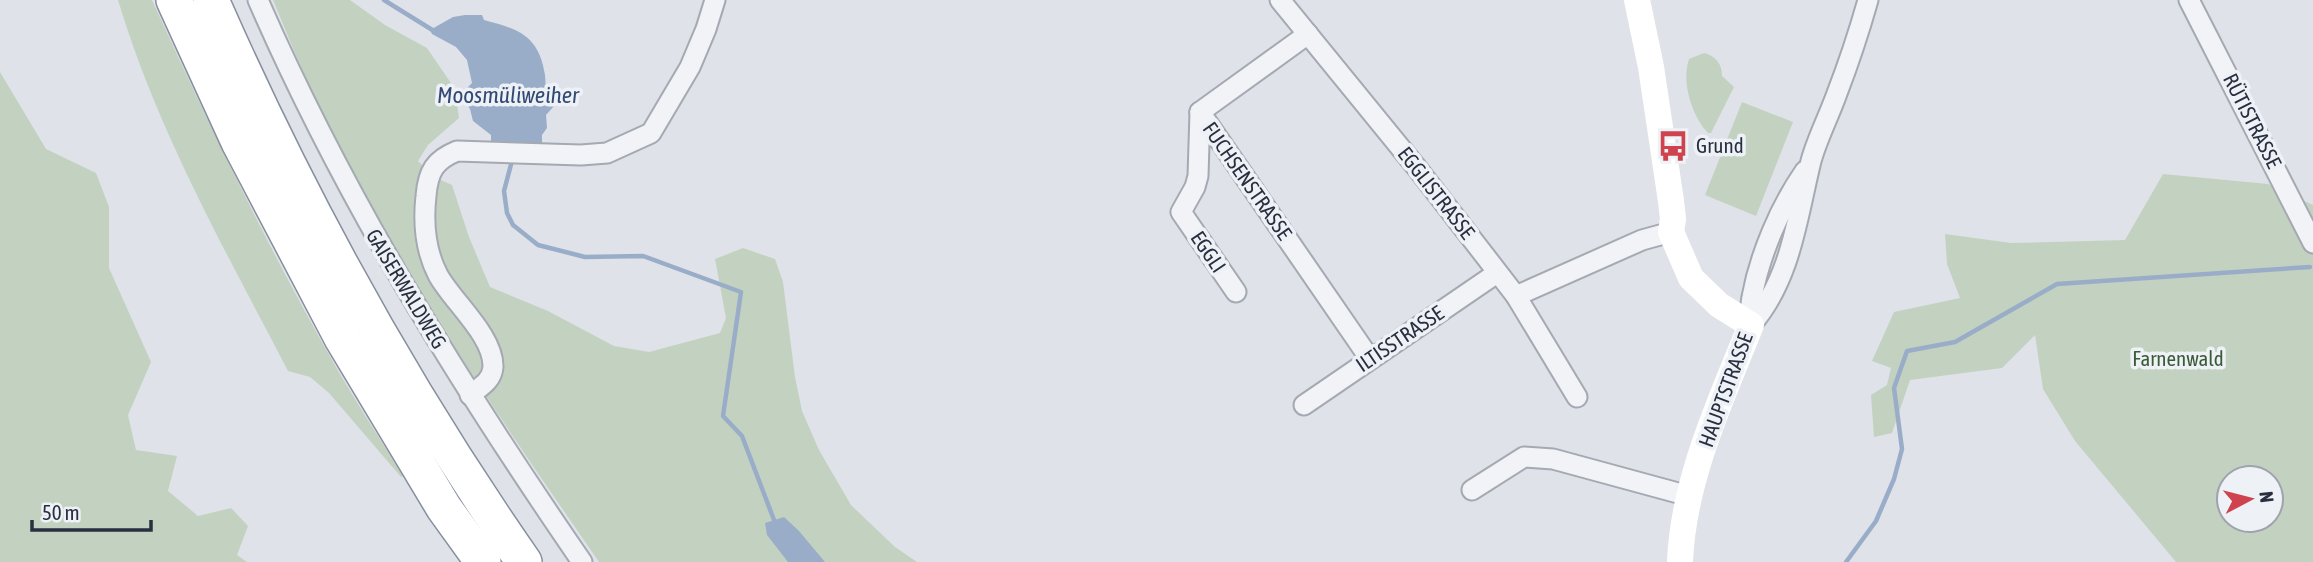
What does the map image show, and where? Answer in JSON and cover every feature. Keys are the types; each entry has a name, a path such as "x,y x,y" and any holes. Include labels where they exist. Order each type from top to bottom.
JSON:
{"highway":[{"path":"174,0 239,142 342,338 444,508 482,562"},
{"path":"211,0 296,178 373,320 474,487 524,562"}],"street":[{"name":"GAISERWALDWEG","path":"258,0 356,204 470,395 582,562"},
{"path":"470,395 487,382 493,368 489,348 438,275 426,243 424,219 427,186 434,167 442,157 457,151 582,155 607,153 651,133 690,67 715,0"},
{"name":"EGGLISTRASSE","path":"1280,0 1417,168 1516,296 1577,397"},
{"name":"HAUPTSTRASSE","path":"1637,0 1651,67 1671,201 1671,232 1691,278 1719,304 1751,325 1709,434 1689,496 1680,562"},
{"path":"1751,325 1751,298 1764,256 1786,205 1812,161 1868,0"},
{"name":"RÜTISTRASSE","path":"2189,0 2313,243"},
{"name":"FUCHSENSTRASSE","path":"1308,34 1200,112 1370,359"},
{"name":"EGGLI","path":"1200,112 1198,176 1181,212 1236,292"},
{"path":"1516,296 1642,240 1671,232"},
{"name":"ILTISSTRASSE","path":"1304,405 1497,274"},
{"path":"1472,490 1517,460 1536,457 1577,465 1689,496"}],"green space":[{"path":"118,0 152,0 263,232 344,381 403,476 401,477 329,393 310,377 288,371 172,143 152,96"},
{"path":"273,0 350,0 385,25 427,48 455,89 459,118 428,145 418,161 434,177 452,185 469,237 490,287 548,311 614,346 649,352 720,333 726,318 715,259 743,248 775,259 783,282 802,411 819,450 851,505 895,547 917,562 599,562 496,411 399,257 331,133"},
{"path":"1704,53 1718,61 1722,76 1734,87 1711,133 1708,133 1697,118 1689,98 1686,78 1689,59"},
{"path":"0,72 46,149 96,173 109,207 109,268 151,362 128,415 136,450 177,456 168,491 198,516 231,508 248,526 237,555 247,562 0,562"},
{"path":"1742,102 1793,122 1756,216 1705,195"},
{"name":"Farnenwald","path":"2163,174 2268,184 2313,205 2313,562 2176,562 2075,441 2043,389 2035,335 2002,368 1910,380 1892,433 1874,437 1871,395 1887,385 1891,368 1872,361 1894,312 1960,298 1947,264 1945,234 2011,243 2125,240"}],"water":[{"name":"Moosmüliweiher","path":"482,15 484,20 517,31 538,51 547,95 554,106 546,115 547,128 542,135 542,144 491,142 491,135 473,121 470,109 460,95 472,83 467,60 456,47 432,34 430,30 453,17"},
{"path":"784,517 825,562 788,562 767,535 765,523"}],"waterway":[{"path":"384,0 434,31"},
{"path":"513,157 504,191 507,213 513,225 538,245 585,257 643,256 741,292 723,416 742,436 774,520"},
{"path":"1846,562 1876,521 1894,479 1902,449 1894,388 1907,351 1955,342 2057,284 2310,267"}],"place":[{"name":"Grund","path":"1673,146"}]}
